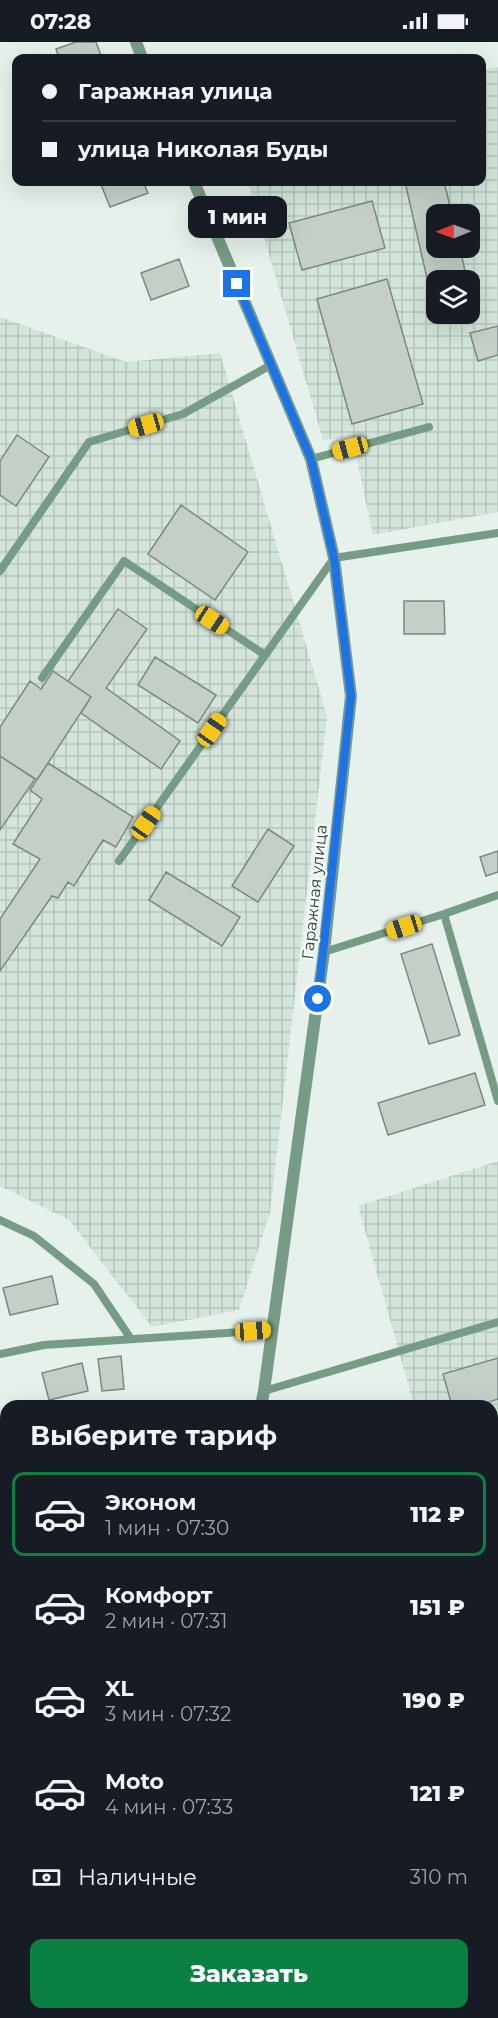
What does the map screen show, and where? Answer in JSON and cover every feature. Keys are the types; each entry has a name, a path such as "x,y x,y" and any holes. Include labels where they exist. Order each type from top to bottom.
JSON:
{"street":[{"name":"Гаражная улица","path":"196,186 311,459 334,558 351,696 324,952 262,1400"}],"lane":[{"path":"0,571 89,442 183,414 271,365"},
{"path":"311,459 429,427"},
{"path":"119,861 334,558 498,532"},
{"path":"42,678 124,561 265,655"},
{"path":"324,952 498,895"},
{"path":"444,914 498,1101"},
{"path":"0,1220 34,1236 94,1284 131,1339"},
{"path":"264,1391 498,1322"},
{"path":"0,1354 44,1346 273,1330"}],"shaded area":[{"path":"498,67 498,512 373,535 352,437 323,440 249,186 486,186 486,70"},
{"path":"0,317 126,362 220,353 327,716 270,1213 239,1310 152,1327 69,1220 0,1186"},
{"path":"498,1161 498,1400 413,1400 358,1206"}],"building":[{"path":"76,42 96,42 100,54 58,54 56,49"},
{"path":"102,186 145,186 148,193 110,207"},
{"path":"406,186 445,186 450,204 426,204 426,258 462,258 465,270 426,270 426,274"},
{"path":"372,201 385,248 302,270 289,223"},
{"path":"179,259 189,286 151,300 141,273"},
{"path":"387,279 423,404 352,424 317,299"},
{"path":"498,326 498,355 478,361 470,333"},
{"path":"17,435 49,457 16,506 0,495 0,461"},
{"path":"181,505 248,552 215,600 148,554"},
{"path":"404,601 444,601 445,634 404,634"},
{"path":"118,609 147,629 106,688 180,741 161,769 81,713 91,697 68,681"},
{"path":"155,657 216,695 198,723 138,685"},
{"path":"53,671 91,697 37,780 0,756 0,727 30,681 41,689"},
{"path":"0,756 35,779 0,830"},
{"path":"48,763 133,817 116,847 103,840 74,886 68,882 58,898 52,896 0,971 0,919 40,859 13,844 42,799 30,790"},
{"path":"268,829 294,846 258,902 232,886"},
{"path":"498,851 498,872 486,876 480,857"},
{"path":"166,872 240,917 222,946 149,900"},
{"path":"432,944 460,1035 429,1044 401,954"},
{"path":"475,1073 485,1105 388,1135 378,1103"},
{"path":"52,1276 58,1304 10,1315 3,1288"},
{"path":"121,1356 124,1389 102,1391 98,1359"},
{"path":"498,1358 498,1399 450,1400 443,1374"},
{"path":"82,1363 88,1391 49,1400 42,1373"}],"route":[{"path":"237,284 311,459 334,558 351,696 318,999"}]}
